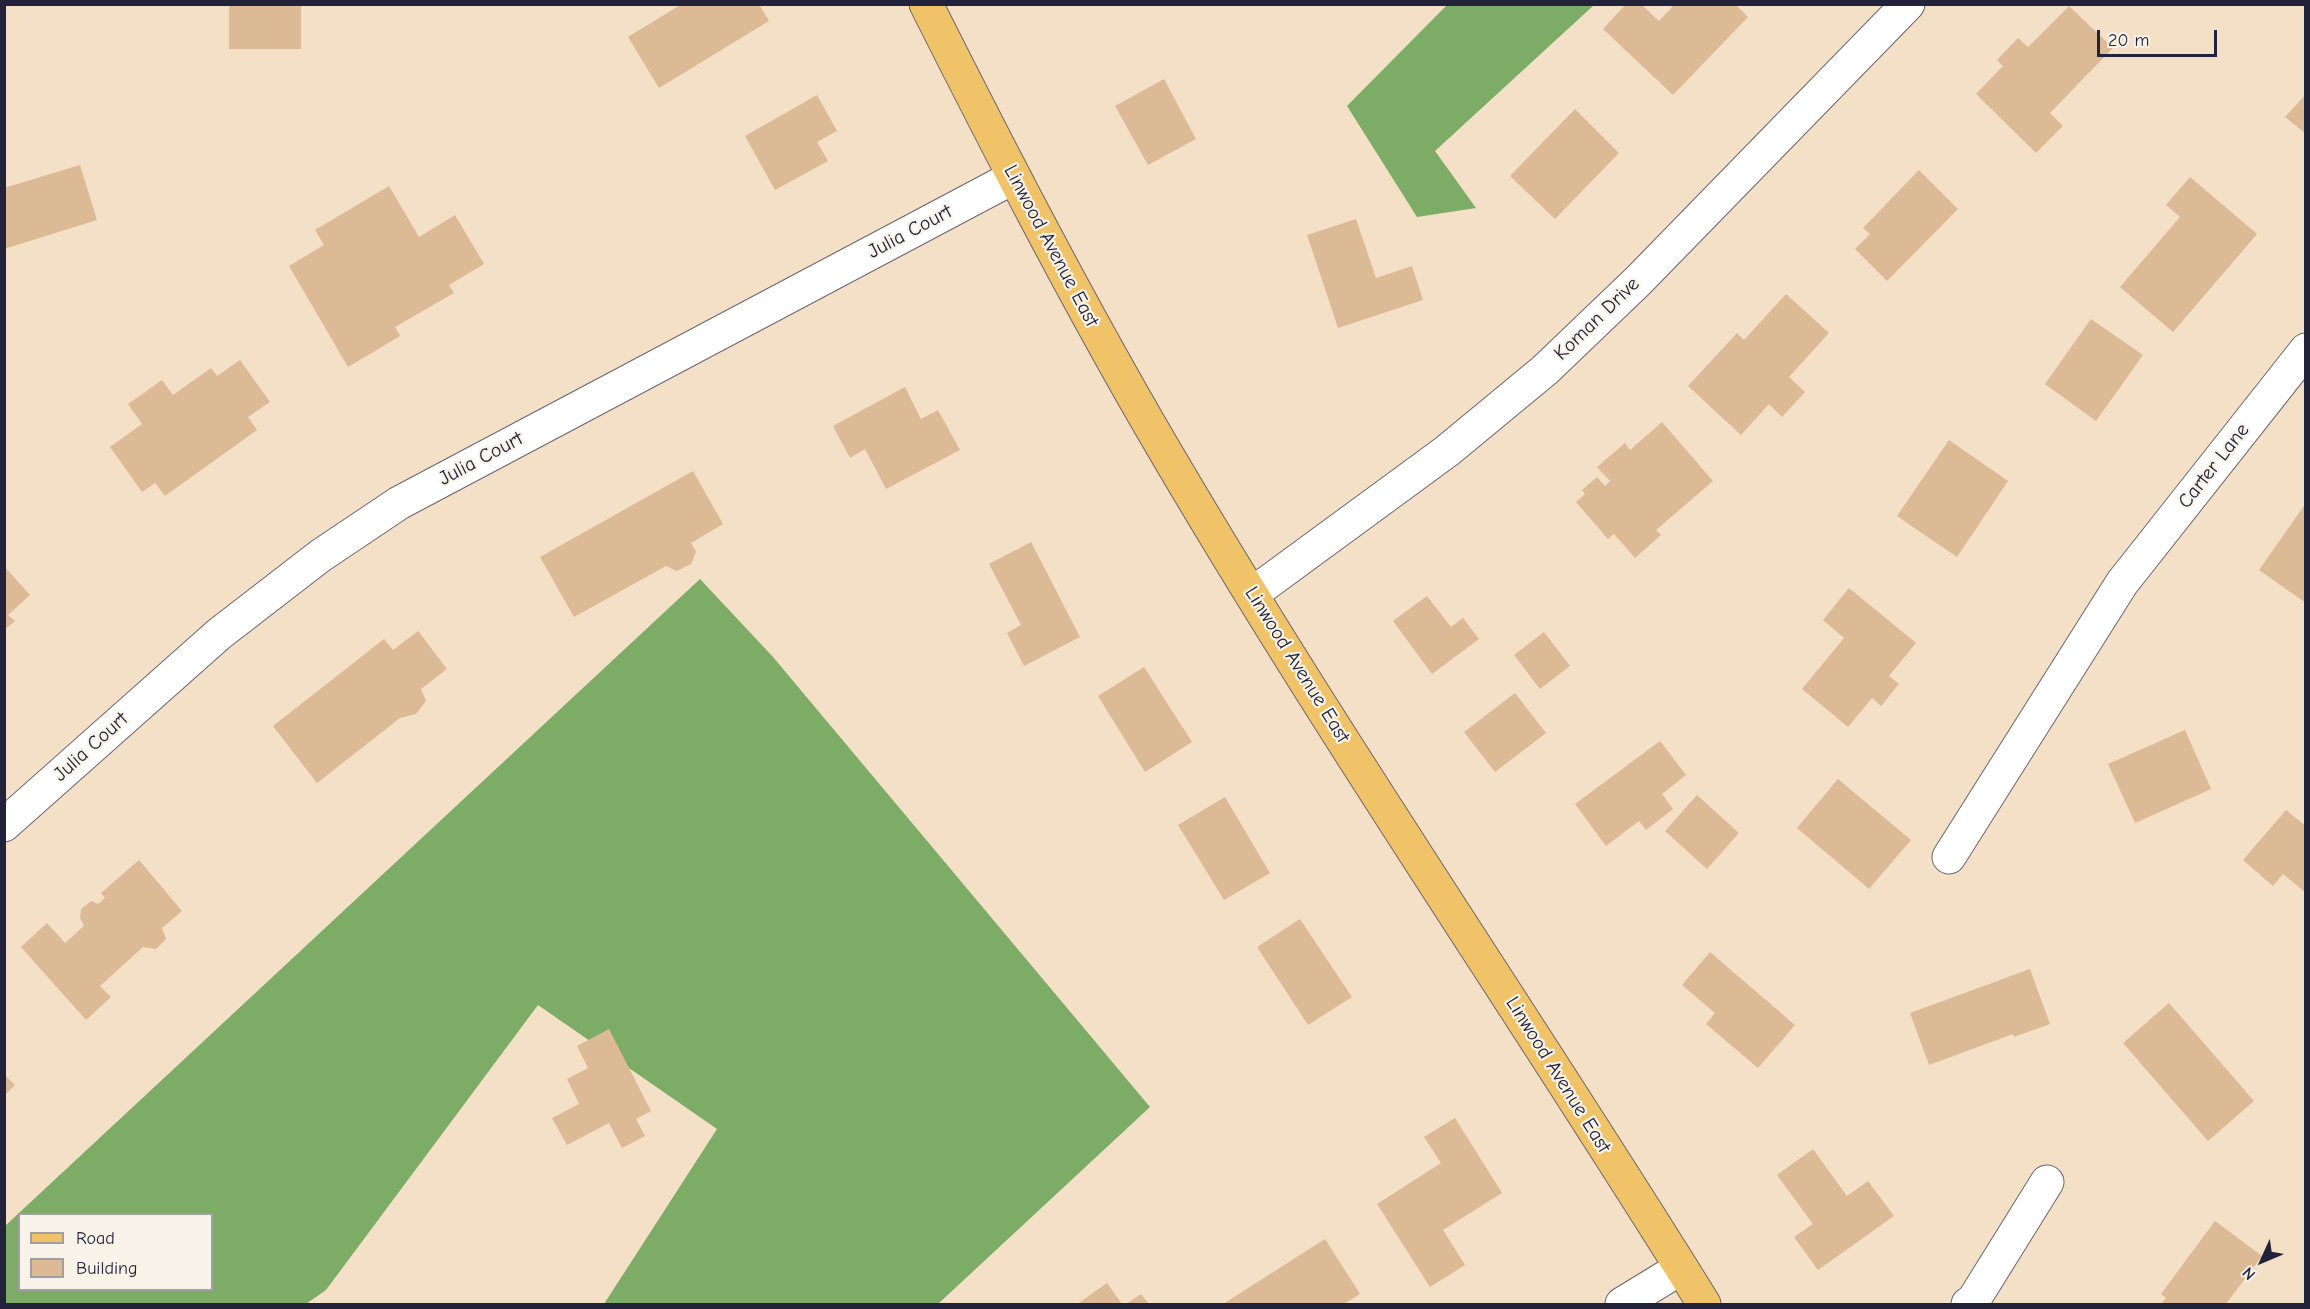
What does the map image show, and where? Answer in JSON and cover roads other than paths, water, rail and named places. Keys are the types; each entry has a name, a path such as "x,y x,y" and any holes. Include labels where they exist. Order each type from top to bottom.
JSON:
{"main road":[{"name":"Linwood Avenue East","path":"926,4 1014,177 1148,423 1252,594 1704,1305"}],"street":[{"name":"Koman Drive","path":"1252,594 1447,451 1545,370 1638,281 1908,4"},
{"name":"Julia Court","path":"4,825 219,634 320,556 399,503 1014,177"},
{"name":"Carter Lane","path":"1949,857 2122,583 2306,350"},
{"path":"1968,1305 1973,1301 2047,1182"},
{"path":"1622,1305 1681,1268"}]}
